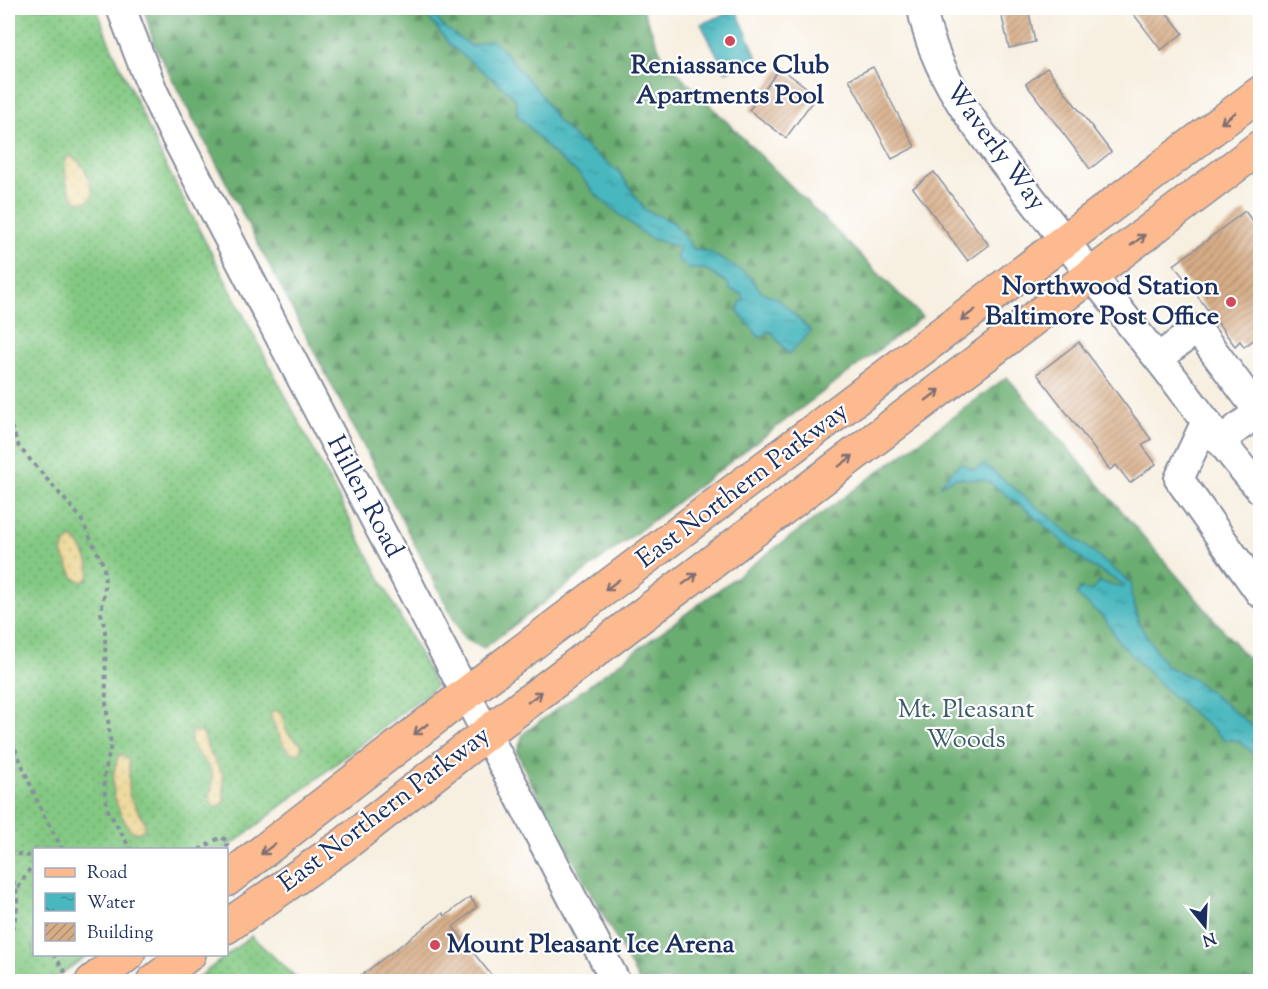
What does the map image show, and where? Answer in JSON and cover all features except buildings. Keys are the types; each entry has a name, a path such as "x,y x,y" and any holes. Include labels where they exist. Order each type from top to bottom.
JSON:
{"main road":[{"name":"East Northern Parkway","path":"228,878 467,693 1260,93"},
{"name":"East Northern Parkway","path":"228,926 346,843 488,732 1260,147"},
{"path":"92,981 125,956"},
{"path":"153,981 186,956"}],"street":[{"name":"Hillen Road","path":"121,8 153,91 171,128 616,981"},
{"name":"Waverly Way","path":"922,8 934,52 957,99 1065,242 1260,489"},
{"path":"1158,358 1197,329 1260,412 1213,431 1179,479 1260,593"}],"path":[{"path":"8,418 19,447 80,517 104,566 105,588 101,613 105,630 105,704 111,745 104,777 105,794 108,810 129,848"},
{"path":"8,732 42,812 62,848"},
{"path":"201,848 221,837 228,841 225,848"},
{"path":"8,852 33,860"},
{"path":"8,942 17,906 18,889 33,862"},
{"path":"8,873 18,889"},
{"path":"54,956 72,981"}],"green space":[{"path":"8,8 97,8 107,37 164,162 436,686 227,848 33,848 33,956 87,956 51,981 8,981"},
{"path":"144,8 642,8 663,58 922,317 484,648 464,639 154,44"},
{"name":"Mt. Pleasant Woods","path":"1007,377 1260,673 1260,981 639,981 529,779 517,752 523,734"},
{"path":"251,936 300,981 194,981"}],"sand":[{"path":"69,156 79,162 88,177 93,195 88,201 79,202 71,194 65,170 66,159"},
{"path":"73,538 88,561 89,577 83,582 74,578 62,553 65,544"},
{"path":"273,710 280,713 288,733 302,746 299,753 292,753 284,746 270,716"},
{"path":"192,731 203,733 209,751 223,774 224,802 217,808 210,803 212,774 191,743"},
{"path":"119,755 123,755 129,761 129,795 145,823 144,830 137,833 128,827 120,812 113,789 114,772"}],"water":[{"path":"421,8 427,8 445,28 471,46 490,40 500,47 542,96 556,119 578,141 619,172 645,210 673,222 694,249 711,253 750,276 761,292 777,298 811,331 789,354 770,331 760,338 738,312 740,302 744,300 742,294 730,290 728,283 705,269 689,269 676,258 680,247 649,238 597,196 580,175 551,152 517,114 517,102 510,93 450,45"},
{"name":"Reniassance Club Apartments Pool","path":"736,10 757,57 726,72 701,24"},
{"path":"960,463 974,470 984,464 1132,584 1131,593 1139,624 1166,666 1192,678 1260,732 1260,759 1239,741 1224,739 1168,692 1119,642 1105,619 1077,595 1081,589 1091,591 1100,582 1123,587 1123,584 1089,565 1028,511 986,480 954,478 940,485"}],"place":[{"name":"Reniassance Club Apartments Pool","path":"730,41"},
{"name":"Northwood Station Baltimore Post Office","path":"1231,302"},
{"name":"Mount Pleasant Ice Arena","path":"435,945"}]}
